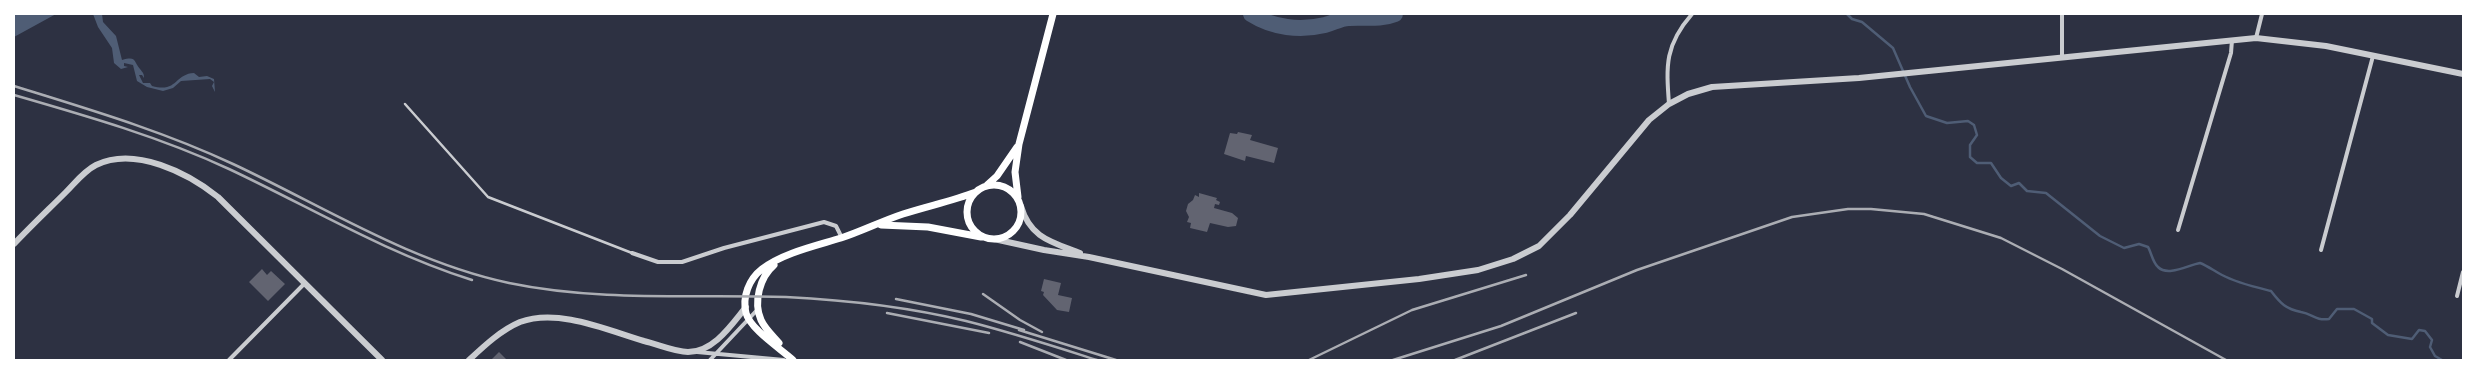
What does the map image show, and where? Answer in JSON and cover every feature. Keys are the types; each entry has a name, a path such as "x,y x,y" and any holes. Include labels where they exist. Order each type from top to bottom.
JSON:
{"main road":[{"path":"878,225 928,228 994,239 1006,237 1015,230 1021,219 1021,206 1018,197 1015,172 1019,144 1054,14"},
{"path":"794,360 749,320 746,306 747,290 755,275 766,266 784,258 902,215 976,192 997,176 1019,144"},
{"path":"985,186 1003,186 1018,197"},
{"path":"976,192 968,204 968,218 975,231 984,237"},
{"path":"784,258 773,266 762,281 758,309 765,326 794,360"}],"street":[{"path":"1669,104 1666,66 1669,52 1678,34 1692,14"},
{"path":"2062,14 2062,58"},
{"path":"2256,38 2257,26 2262,14"},
{"path":"994,239 1044,250 1089,257 1266,295 1459,275 1512,259 1547,238 1639,131 1669,104 1688,94 1712,87 1803,83 2256,38 2301,42 2463,74"},
{"path":"2178,230 2231,53 2232,40"},
{"path":"2321,250 2373,56"},
{"path":"14,244 89,170 105,162 131,160 178,172 208,190 382,360"},
{"path":"1021,206 1025,220 1033,231 1049,241 1089,257"},
{"path":"632,253 658,262 682,262 724,248 824,222 836,226 842,238"},
{"path":"2457,296 2463,272"},
{"path":"229,360 304,284"},
{"path":"688,352 708,346 724,334 746,306"},
{"path":"710,360 758,309"},
{"path":"469,360 511,327 527,320 548,318 575,321 688,352 717,353 784,360"}],"lane":[{"path":"405,104 492,199 632,253"}],"water":[{"path":"14,14 56,14 14,37"},
{"path":"93,14 102,14 103,22 116,36 122,60 134,60 144,74 144,78 142,75 139,75 143,83 150,83 152,86 167,87 183,76 194,73 199,77 207,76 214,79 215,92 212,86 214,82 210,79 181,81 173,88 163,91 147,87 137,81 133,65 124,63 124,66 128,67 121,69 114,63 112,48 98,27"}],"building":[{"path":"1238,132 1252,135 1250,140 1278,148 1274,163 1246,156 1245,161 1224,154 1230,133 1237,134"},
{"path":"1199,193 1217,198 1216,200 1220,202 1219,205 1215,204 1214,208 1232,213 1238,218 1236,226 1228,227 1210,223 1207,232 1190,228 1191,223 1187,222 1189,217 1186,211 1188,204 1193,200 1195,195 1199,197"},
{"path":"262,269 267,275 271,271 285,284 268,301 249,282"},
{"path":"1044,279 1061,283 1058,295 1072,298 1069,312 1057,310 1043,295 1044,292 1041,291"},
{"path":"499,352 507,360 491,360"}],"waterway":[{"path":"1251,14 1259,19 1277,25 1296,28 1316,27 1346,18 1378,18 1395,14"},
{"path":"1847,14 1852,19 1862,22 1893,48 1910,87 1926,116 1947,123 1968,121 1974,125 1977,135 1970,145 1970,157 1977,163 1991,163 2001,178 2011,186 2019,183 2027,191 2046,193 2100,236 2124,248 2139,244 2148,247 2155,263 2162,270 2173,271 2200,263 2234,280 2271,291 2281,303 2296,311 2320,319 2329,319 2337,309 2354,309 2372,319 2372,323 2388,335 2412,339 2419,330 2425,331 2432,340 2430,347 2435,356 2442,360"}],"railway":[{"path":"14,86 125,121 207,152 402,247 472,274 509,283 578,293 647,296 786,297 877,305 966,321 1015,334 1097,360"},
{"path":"14,95 123,128 203,157 409,257 472,280"},
{"path":"1393,360 1501,326 1637,270 1792,217 1848,209 1871,209 1924,214 2001,238 2062,269 2226,360"},
{"path":"1309,360 1412,310 1526,275"},
{"path":"983,294 1020,320 1042,332"},
{"path":"896,299 971,314 1024,330"},
{"path":"887,313 989,333"},
{"path":"1455,360 1576,313"},
{"path":"1019,330 1116,360"},
{"path":"1020,342 1066,360"}]}
